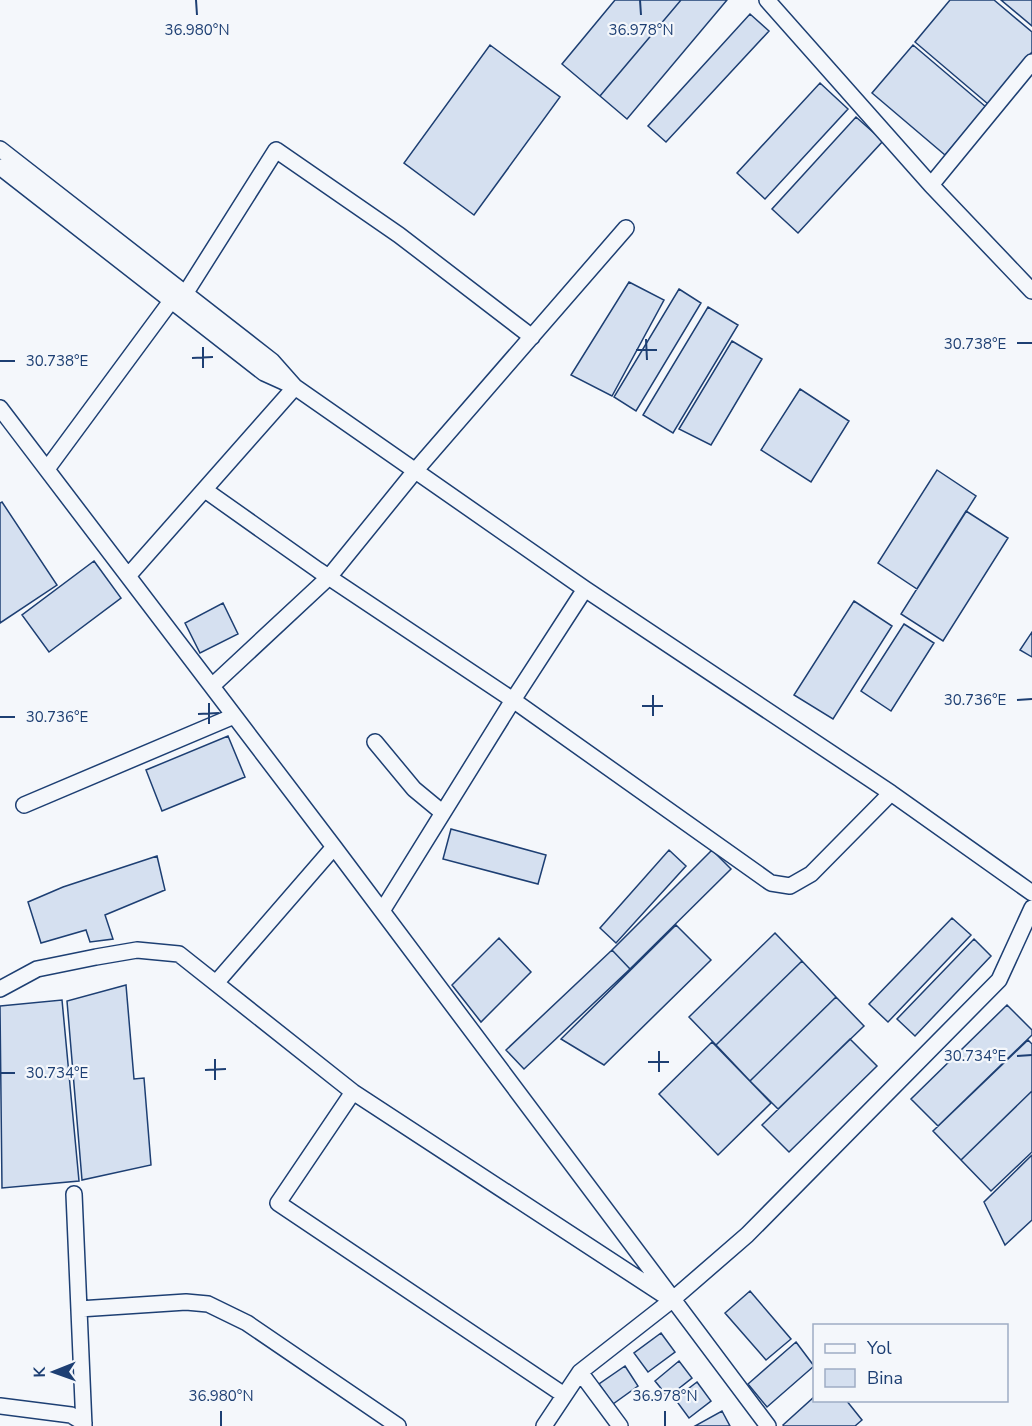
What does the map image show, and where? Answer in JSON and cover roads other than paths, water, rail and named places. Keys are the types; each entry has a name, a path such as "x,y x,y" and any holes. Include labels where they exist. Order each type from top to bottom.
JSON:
{"street":[{"path":"767,0 931,185 1032,291"},
{"path":"931,185 1032,62"},
{"path":"0,149 272,361 295,387"},
{"path":"185,294 276,150 399,235 531,337"},
{"path":"0,167 264,373 295,387 585,589 891,794 1032,893"},
{"path":"212,686 329,577 415,471 626,228"},
{"path":"47,469 171,301"},
{"path":"128,576 295,387"},
{"path":"0,408 334,847 768,1426"},
{"path":"205,490 329,577 513,700 771,883 790,886 811,874 891,794"},
{"path":"382,911 585,589"},
{"path":"24,805 234,716"},
{"path":"375,742 414,789 443,813"},
{"path":"216,983 334,847"},
{"path":"544,1426 580,1372 672,1300 747,1235 999,980 1032,908"},
{"path":"0,989 36,969 137,950 178,954 353,1092 672,1300"},
{"path":"353,1092 278,1203 564,1395"},
{"path":"74,1194 84,1425"},
{"path":"79,1309 186,1302 208,1304 247,1323 398,1426"},
{"path":"580,1372 620,1426"},
{"path":"0,1406 71,1416 84,1425"}]}
